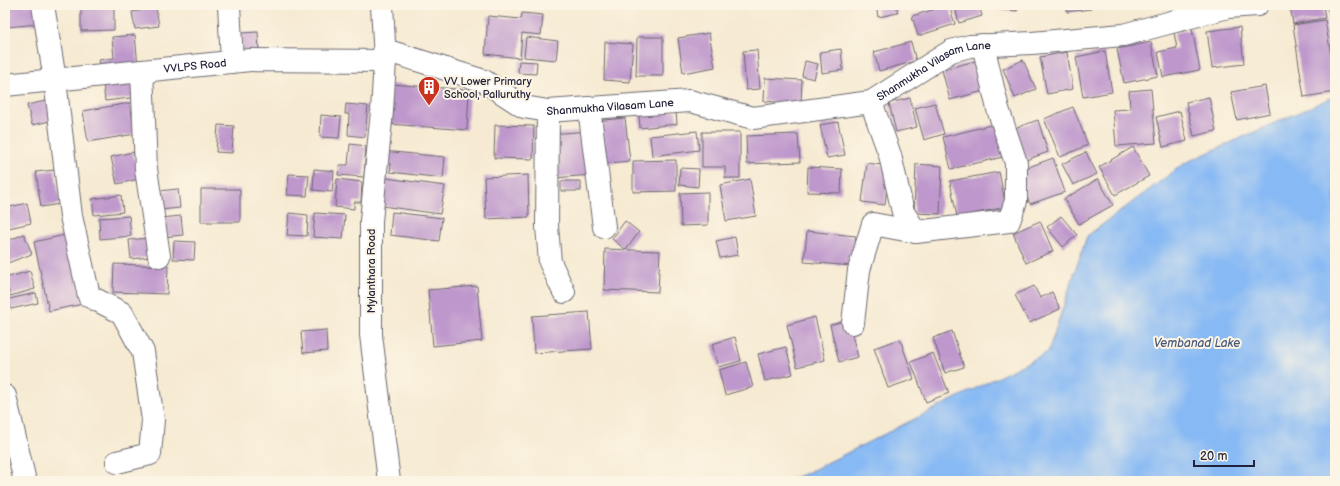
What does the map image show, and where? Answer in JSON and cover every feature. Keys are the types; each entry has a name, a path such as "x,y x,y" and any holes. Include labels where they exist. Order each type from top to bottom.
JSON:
{"street":[{"path":"43,5 55,80 71,216 89,296 122,313 143,352 153,420 150,454 117,462"},
{"path":"229,5 232,62"},
{"name":"Mylanthara Road","path":"382,5 385,56 371,221 371,335 389,481"},
{"name":"Shanmukha Vilasam Lane","path":"385,56 484,81 524,107 548,111 690,101 753,118 870,102 951,51 970,46 1032,43 1123,35 1184,12 1257,5"},
{"path":"853,323 859,270 873,224 916,232 1009,221 1016,201 1016,163 998,109 983,45"},
{"name":"VVLPS Road","path":"5,85 250,60 385,56"},
{"path":"142,71 146,169 159,256"},
{"path":"870,102 890,155 903,212 916,232"},
{"path":"589,108 604,227"},
{"path":"548,111 548,226 550,262 564,292"},
{"path":"5,396 25,481"}],"water":[{"path":"1328,5 1335,5 1335,48"},
{"name":"Vembanad Lake","path":"1335,96 1335,481 786,481 809,472 1048,352 1087,236 1185,163"}],"building":[{"path":"6,5 37,5 38,24 7,27"},
{"path":"81,5 114,5 114,30 81,31"},
{"path":"876,5 896,5 898,13 878,17"},
{"path":"949,5 955,24 918,36 912,16"},
{"path":"954,5 979,5 982,16 959,23"},
{"path":"986,5 1018,5 1017,11 986,8"},
{"path":"1067,5 1091,5 1091,9 1067,12"},
{"path":"1290,5 1323,5 1325,18 1293,24"},
{"path":"156,8 159,26 135,29 132,12"},
{"path":"522,13 543,15 541,35 522,33 520,58 485,54 488,16 521,19"},
{"path":"1325,20 1335,79 1335,92 1304,97 1293,25"},
{"path":"1240,27 1244,64 1212,68 1207,31"},
{"path":"1192,29 1200,70 1163,77 1158,52 1177,48 1174,33"},
{"path":"258,32 259,52 242,53 241,33"},
{"path":"709,33 715,67 683,73 678,38"},
{"path":"135,35 138,66 101,70 99,60 114,58 112,37"},
{"path":"526,37 558,41 556,60 524,57"},
{"path":"637,37 663,37 663,76 636,76"},
{"path":"605,42 633,44 630,82 604,80"},
{"path":"911,42 916,61 879,71 874,52"},
{"path":"1151,42 1158,76 1124,83 1117,49"},
{"path":"841,49 843,70 822,73 820,52"},
{"path":"757,50 760,89 746,90 743,51"},
{"path":"1105,51 1112,92 1083,97 1076,57"},
{"path":"1067,52 1073,89 1047,94 1040,57"},
{"path":"979,60 987,90 950,100 942,70"},
{"path":"1023,60 1036,89 1015,98 1003,69"},
{"path":"519,61 537,62 536,74 518,73"},
{"path":"805,61 818,64 814,79 802,76"},
{"path":"765,78 802,80 801,104 764,101"},
{"path":"137,79 139,97 105,101 103,83"},
{"name":"VV Lower Primary School, Palluruthy","path":"391,84 469,90 467,130 389,124"},
{"path":"1265,86 1270,113 1237,120 1231,92"},
{"path":"1151,89 1156,143 1116,146 1113,110 1130,109 1129,91"},
{"path":"1209,97 1216,131 1194,136 1186,102"},
{"path":"910,98 917,127 896,132 889,103"},
{"path":"50,100 55,120 32,125 27,105"},
{"path":"130,103 135,134 88,142 83,111"},
{"path":"935,103 944,134 924,140 915,108"},
{"path":"346,104 368,106 365,137 348,135 349,114 345,114"},
{"path":"1073,107 1088,145 1060,157 1044,119"},
{"path":"676,111 677,124 640,128 639,115"},
{"path":"1180,111 1187,141 1163,147 1156,117"},
{"path":"321,115 341,117 339,138 320,137"},
{"path":"625,118 630,161 598,164 594,121"},
{"path":"1038,120 1048,152 1026,160 1015,128"},
{"path":"838,122 845,155 827,158 820,125"},
{"path":"999,123 1007,156 951,169 943,137"},
{"path":"218,125 234,126 232,153 216,152"},
{"path":"495,125 534,126 533,159 494,158"},
{"path":"589,131 592,175 554,178 550,134"},
{"path":"697,131 699,150 652,156 650,136"},
{"path":"702,132 740,132 740,178 725,178 725,167 702,167"},
{"path":"798,134 800,162 747,164 746,136"},
{"path":"350,144 366,146 364,177 338,175 339,165 348,165"},
{"path":"1133,147 1149,176 1115,195 1099,167"},
{"path":"383,151 445,157 443,178 390,172 391,164 382,163"},
{"path":"133,152 139,179 117,184 111,157"},
{"path":"1086,152 1097,174 1073,185 1062,164"},
{"path":"1053,158 1065,192 1030,204 1018,171"},
{"path":"676,160 676,191 633,192 633,161"},
{"path":"867,163 889,166 885,205 862,202"},
{"path":"916,164 942,166 940,214 914,213"},
{"path":"808,167 842,169 841,193 807,192"},
{"path":"680,168 699,169 698,187 679,185"},
{"path":"314,169 334,171 332,192 313,190"},
{"path":"55,170 60,204 41,207 36,172"},
{"path":"999,172 1006,207 957,217 950,181"},
{"path":"289,174 309,175 307,196 287,195"},
{"path":"528,175 529,217 486,219 484,177"},
{"path":"386,178 445,186 440,214 382,206"},
{"path":"337,179 362,182 361,202 354,202 354,209 335,207"},
{"path":"750,179 756,216 726,221 720,185"},
{"path":"1098,179 1113,205 1079,224 1064,199"},
{"path":"561,181 581,181 581,191 561,191"},
{"path":"178,189 180,208 160,210 158,191"},
{"path":"201,189 240,189 240,222 201,222"},
{"path":"708,192 708,225 681,226 680,193"},
{"path":"121,195 123,212 94,215 92,199"},
{"path":"27,203 31,223 9,228 5,208"},
{"path":"392,212 442,218 439,241 390,235"},
{"path":"289,213 308,215 307,236 287,235"},
{"path":"315,213 345,215 343,239 313,237"},
{"path":"129,216 131,236 100,239 99,218"},
{"path":"181,216 183,235 163,237 161,218"},
{"path":"1061,216 1077,235 1063,247 1047,227"},
{"path":"625,221 639,232 626,250 612,239"},
{"path":"1040,221 1053,251 1026,263 1013,233"},
{"path":"807,231 856,236 853,266 804,262"},
{"path":"24,234 32,254 5,264 5,242"},
{"path":"69,234 83,304 49,311 34,242"},
{"path":"735,237 738,255 720,258 716,241"},
{"path":"148,238 150,257 131,259 129,240"},
{"path":"174,241 195,242 194,260 173,259"},
{"path":"605,249 660,251 658,292 604,290"},
{"path":"114,264 168,266 167,294 113,292"},
{"path":"30,271 35,289 10,296 5,278"},
{"path":"477,286 482,341 433,346 428,290"},
{"path":"1034,286 1040,298 1052,292 1060,309 1029,323 1015,295"},
{"path":"36,293 38,303 11,309 9,299"},
{"path":"589,312 592,349 534,353 532,316"},
{"path":"815,317 825,360 797,367 787,325"},
{"path":"848,320 858,357 839,362 830,325"},
{"path":"326,330 327,351 303,353 301,332"},
{"path":"952,331 964,367 945,373 933,338"},
{"path":"735,337 741,361 718,367 712,344"},
{"path":"900,339 914,379 888,388 874,348"},
{"path":"786,347 793,374 765,381 758,354"},
{"path":"933,353 949,393 926,402 911,362"},
{"path":"746,362 753,387 725,395 719,370"}],"place":[{"name":"VV Lower Primary School, Palluruthy","path":"429,106"}]}
